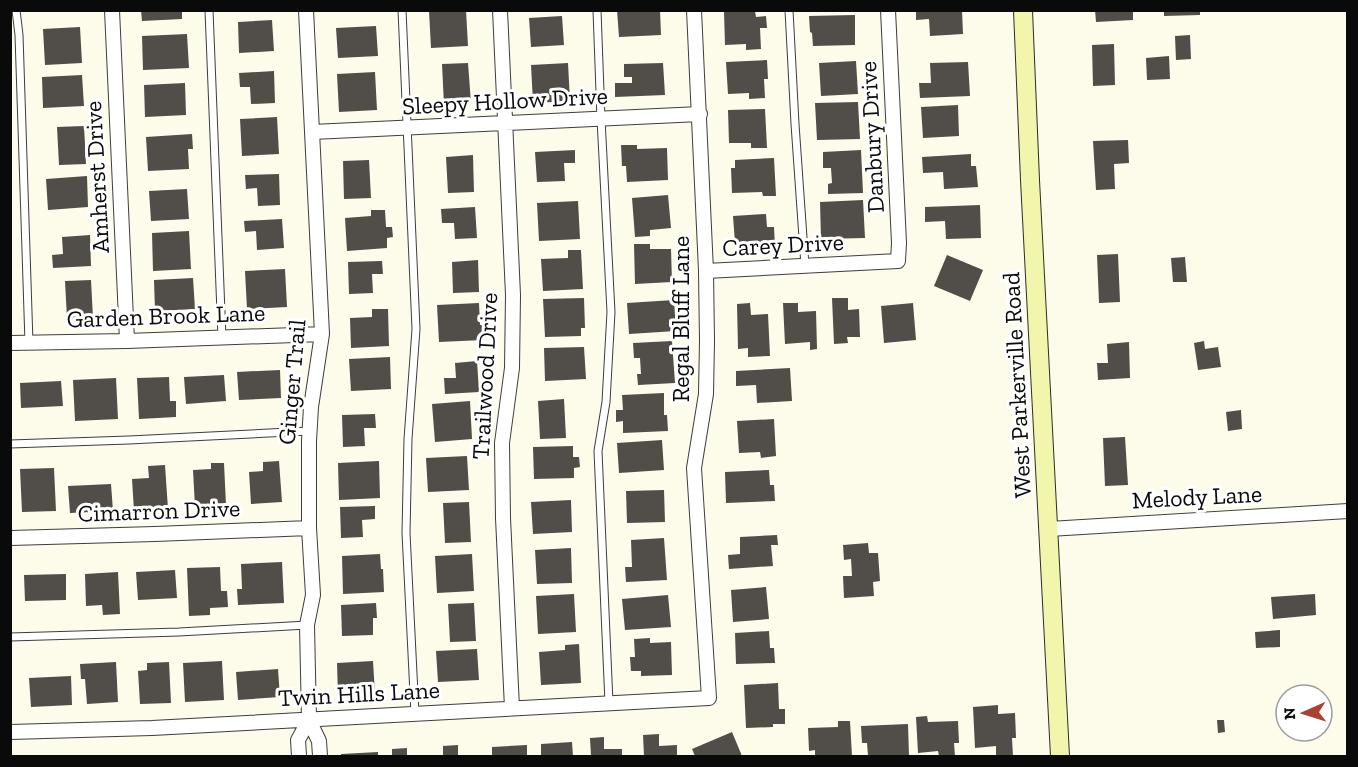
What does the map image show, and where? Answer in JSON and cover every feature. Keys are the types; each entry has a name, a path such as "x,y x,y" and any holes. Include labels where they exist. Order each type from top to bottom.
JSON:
{"main road":[{"name":"West Parkerville Road","path":"1023,10 1060,756"}],"street":[{"name":"Amherst Drive","path":"112,10 127,341"},
{"name":"Ginger Trail","path":"306,10 322,334 309,431 309,528 313,595 308,625 309,720 319,741 320,756"},
{"name":"Trailwood Drive","path":"500,10 513,294 512,368 502,443 512,708"},
{"name":"Regal Bluff Lane","path":"694,10 700,114 707,341 706,394 694,468 709,698"},
{"name":"Danbury Drive","path":"888,10 898,261"},
{"name":"Sleepy Hollow Drive","path":"312,132 700,114"},
{"name":"Carey Drive","path":"706,271 898,261"},
{"name":"Garden Brook Lane","path":"10,343 322,334"},
{"name":"Melody Lane","path":"1049,529 1347,511"},
{"name":"Cimarron Drive","path":"10,538 309,528"},
{"name":"Twin Hills Lane","path":"10,732 152,728 709,698"},
{"name":"Ginger Trail","path":"299,756 298,740 309,720"}],"lane":[{"path":"16,10 29,343"},
{"path":"208,10 222,338"},
{"path":"402,10 416,329 408,438 406,533 415,714"},
{"path":"597,10 610,312 606,402 598,451 609,703"},
{"path":"789,10 805,266"},
{"path":"10,444 309,431"},
{"path":"10,637 179,632 308,625"}],"building":[{"path":"141,10 182,10 182,19 142,21"},
{"path":"466,10 468,46 431,48 429,11"},
{"path":"617,10 660,10 661,35 619,37"},
{"path":"916,10 962,10 963,34 930,36 929,19 916,20"},
{"path":"1095,10 1133,10 1133,20 1096,22"},
{"path":"1164,10 1200,10 1200,15 1164,16"},
{"path":"755,11 756,17 766,16 767,28 760,28 761,49 746,50 746,44 725,45 724,12"},
{"path":"855,15 855,45 813,46 809,16"},
{"path":"562,16 564,45 531,47 529,18"},
{"path":"272,20 274,51 239,53 238,22"},
{"path":"376,26 378,56 338,58 336,28"},
{"path":"80,27 82,63 45,65 43,29"},
{"path":"187,34 189,68 143,70 142,36"},
{"path":"1190,35 1191,59 1176,60 1175,36"},
{"path":"1114,44 1115,85 1093,86 1092,45"},
{"path":"1169,56 1170,79 1147,80 1146,58"},
{"path":"767,60 768,79 764,79 765,98 749,99 749,93 728,94 726,62"},
{"path":"856,61 858,94 821,96 819,63"},
{"path":"968,62 970,96 920,98 919,83 931,83 930,63"},
{"path":"468,63 471,103 444,105 442,64"},
{"path":"568,63 570,101 533,103 531,65"},
{"path":"663,63 665,95 615,97 615,83 632,83 632,77 624,77 624,64"},
{"path":"274,71 275,103 251,104 250,87 240,87 239,73"},
{"path":"375,72 377,110 339,112 337,74"},
{"path":"82,75 84,106 43,108 42,77"},
{"path":"185,83 186,115 145,117 144,85"},
{"path":"858,102 860,139 817,140 815,103"},
{"path":"958,105 959,136 923,138 921,107"},
{"path":"765,109 767,148 751,148 751,143 729,143 728,110"},
{"path":"277,117 279,154 242,156 240,119"},
{"path":"84,126 86,164 59,165 57,127"},
{"path":"192,134 193,149 188,149 189,169 148,171 146,137"},
{"path":"1128,140 1129,163 1114,164 1115,189 1096,190 1093,141"},
{"path":"621,145 637,145 637,149 667,148 668,180 627,182 626,166 622,166"},
{"path":"575,150 575,163 564,163 565,181 537,182 535,152"},
{"path":"861,150 863,193 828,194 828,184 832,183 831,168 823,168 823,152"},
{"path":"971,154 971,166 976,166 978,187 944,189 943,172 923,173 922,157"},
{"path":"473,155 474,192 448,193 446,157"},
{"path":"774,158 776,196 763,196 762,192 732,193 731,168 735,168 735,160"},
{"path":"369,160 371,198 344,199 343,161"},
{"path":"279,174 280,205 258,206 257,188 246,189 245,175"},
{"path":"87,176 88,207 48,210 46,179"},
{"path":"187,189 189,219 151,221 149,191"},
{"path":"668,195 671,228 650,230 650,236 635,237 632,198"},
{"path":"863,200 865,238 821,239 820,202"},
{"path":"578,201 580,239 539,241 537,203"},
{"path":"980,205 981,238 946,239 945,221 925,222 925,207"},
{"path":"475,207 477,238 455,239 454,223 442,223 441,209"},
{"path":"371,210 385,210 386,227 392,227 393,237 387,238 387,248 347,251 345,218 371,216"},
{"path":"766,214 767,227 774,227 775,247 760,247 760,242 735,243 733,216"},
{"path":"282,219 284,248 257,250 256,231 245,232 244,221"},
{"path":"189,231 191,269 153,271 152,233"},
{"path":"90,235 91,266 53,268 52,255 63,254 62,237"},
{"path":"634,244 650,244 650,249 671,249 672,282 635,284"},
{"path":"568,250 581,250 583,289 543,291 541,259 568,258"},
{"path":"1118,254 1120,302 1099,303 1097,255"},
{"path":"947,255 983,270 970,301 934,286"},
{"path":"1185,257 1187,282 1173,282 1171,258"},
{"path":"478,260 479,292 453,293 452,262"},
{"path":"382,261 383,274 372,274 373,293 349,294 348,262"},
{"path":"285,269 287,307 247,309 245,271"},
{"path":"193,278 195,309 155,311 154,280"},
{"path":"91,280 93,318 67,319 65,281"},
{"path":"584,298 585,328 581,328 581,336 545,337 543,299"},
{"path":"832,298 848,298 848,310 859,309 860,337 847,337 848,343 834,344"},
{"path":"674,300 676,331 629,334 627,303"},
{"path":"479,303 483,340 439,342 437,305"},
{"path":"750,303 751,315 768,314 770,356 748,357 748,348 738,349 737,304"},
{"path":"783,303 798,303 798,312 816,311 817,349 810,350 810,342 785,344"},
{"path":"913,303 916,340 884,343 881,306"},
{"path":"372,309 388,309 389,346 351,348 350,318 372,317"},
{"path":"672,341 675,383 638,385 637,374 641,374 640,358 634,358 633,343"},
{"path":"1204,341 1205,349 1218,347 1221,367 1198,370 1194,343"},
{"path":"1129,342 1130,378 1098,380 1097,363 1108,363 1107,344"},
{"path":"584,347 586,379 545,381 544,348"},
{"path":"390,357 391,389 351,391 349,359"},
{"path":"477,361 479,392 445,394 444,378 456,378 455,363"},
{"path":"790,368 792,401 757,403 756,385 736,386 736,371"},
{"path":"280,370 281,398 239,400 237,372"},
{"path":"224,375 226,401 186,404 184,377"},
{"path":"169,377 170,401 176,401 176,417 139,419 137,378"},
{"path":"116,378 118,419 75,421 73,380"},
{"path":"61,381 63,406 21,408 20,383"},
{"path":"664,393 664,415 667,415 668,431 623,433 623,421 616,422 616,410 623,410 622,395"},
{"path":"564,399 566,438 540,439 538,401"},
{"path":"470,401 472,439 435,442 432,404"},
{"path":"1241,410 1242,429 1228,431 1226,412"},
{"path":"375,414 376,428 364,428 365,446 343,447 342,415"},
{"path":"774,419 776,456 761,458 760,452 739,453 737,421"},
{"path":"1125,437 1128,485 1105,486 1103,438"},
{"path":"662,440 664,470 619,473 617,443"},
{"path":"573,446 573,457 579,457 580,467 574,468 574,478 534,479 533,447"},
{"path":"467,456 469,490 428,492 426,458"},
{"path":"279,461 282,502 251,504 249,472 263,471 263,462"},
{"path":"379,461 380,498 339,500 338,463"},
{"path":"211,463 224,463 226,505 195,507 193,470 211,469"},
{"path":"165,465 168,509 134,511 132,479 149,478 148,466"},
{"path":"54,468 56,511 22,512 20,469"},
{"path":"769,470 770,485 774,485 775,501 726,503 725,472"},
{"path":"111,484 113,511 70,513 68,486"},
{"path":"664,490 665,522 627,523 626,491"},
{"path":"571,500 572,532 533,534 531,502"},
{"path":"469,502 471,542 445,543 443,503"},
{"path":"375,506 375,519 362,520 363,537 341,538 340,507"},
{"path":"777,535 778,545 771,545 773,566 729,569 728,555 740,554 740,537"},
{"path":"664,538 667,580 626,582 625,567 632,567 631,540"},
{"path":"868,543 869,553 878,553 880,581 873,582 874,596 844,598 843,576 852,576 851,559 844,560 843,545"},
{"path":"571,548 572,583 537,584 535,550"},
{"path":"380,554 384,592 343,594 342,556"},
{"path":"472,554 474,591 437,593 435,556"},
{"path":"282,562 284,603 238,605 237,589 242,589 241,564"},
{"path":"220,567 221,591 227,591 228,607 210,608 210,615 189,616 187,568"},
{"path":"175,570 177,598 138,600 136,572"},
{"path":"118,572 120,614 103,615 102,605 86,606 85,574"},
{"path":"66,574 66,600 25,601 24,575"},
{"path":"766,587 769,619 733,622 731,590"},
{"path":"574,594 576,632 538,634 536,596"},
{"path":"1315,594 1316,615 1273,619 1271,597"},
{"path":"668,595 671,627 625,630 622,599"},
{"path":"376,603 377,618 373,618 373,635 342,636 341,605"},
{"path":"474,603 476,641 450,642 448,604"},
{"path":"1280,630 1280,647 1256,648 1255,632"},
{"path":"769,631 770,648 774,648 775,663 736,664 735,633"},
{"path":"650,638 650,643 671,642 672,675 641,676 641,671 631,671 630,657 635,657 634,639"},
{"path":"579,644 581,683 541,685 539,652 565,650 565,645"},
{"path":"477,649 479,680 438,682 436,651"},
{"path":"222,661 224,700 185,702 183,663"},
{"path":"373,661 375,694 338,695 337,663"},
{"path":"116,662 118,702 87,704 85,679 81,679 80,664"},
{"path":"169,662 171,703 140,704 138,671 147,670 147,663"},
{"path":"278,669 280,697 238,700 236,672"},
{"path":"71,676 72,705 31,707 29,678"},
{"path":"778,683 779,709 785,709 785,724 746,728 744,685"},
{"path":"998,705 998,714 1015,713 1016,738 1012,738 1013,756 996,756 996,746 975,748 973,707"},
{"path":"927,716 928,722 958,721 959,743 954,743 955,756 939,756 938,751 918,753 916,717"},
{"path":"1217,720 1224,720 1225,732 1218,733"},
{"path":"838,721 850,721 852,756 815,756 815,750 809,751 808,728 838,727"},
{"path":"908,724 909,756 868,756 867,743 862,743 861,726"},
{"path":"732,732 742,756 695,756 692,749"},
{"path":"659,734 659,746 677,745 677,756 644,756 643,735"},
{"path":"604,737 604,749 622,749 622,756 591,756 590,738"},
{"path":"572,742 573,756 541,756 541,744"},
{"path":"458,745 458,756 443,756 443,746"},
{"path":"527,745 527,756 492,756 492,747"},
{"path":"407,748 407,756 392,756 392,749"},
{"path":"378,752 378,756 341,756 341,754"}]}
